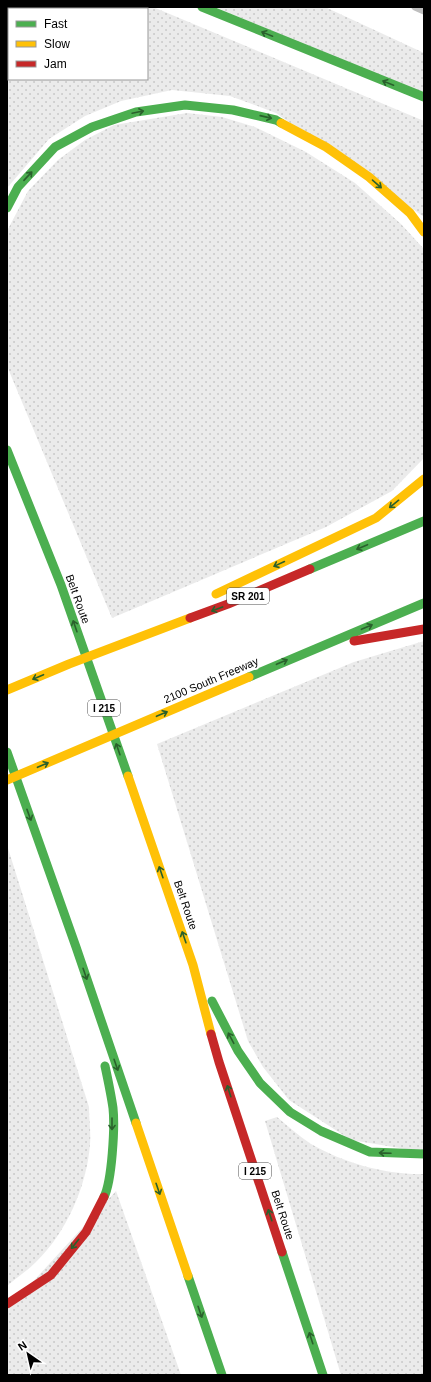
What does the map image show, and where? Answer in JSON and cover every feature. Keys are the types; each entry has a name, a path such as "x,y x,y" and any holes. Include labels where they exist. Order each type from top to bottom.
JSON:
{"highway":[{"path":"202,7 424,97"},
{"path":"7,208 18,187 54,147 92,127 136,112 185,105 233,110 276,120 326,147 369,177 410,213 424,232"},
{"name":"Belt Route","path":"8,447 30,509 61,585 174,909 193,965 219,1062 323,1375"},
{"path":"205,600 376,518 424,479"},
{"name":"SR 201","path":"7,690 69,664 228,604 424,521"},
{"name":"2100 South Freeway","path":"7,780 424,603"},
{"path":"69,664 169,616"},
{"path":"318,647 424,630"},
{"path":"7,752 95,1002 222,1375"},
{"path":"193,965 238,1051 260,1083 290,1112 321,1131 370,1152 424,1154"},
{"path":"7,1304 51,1275 86,1232 107,1191 112,1155 112,1109 95,1002"}],"lane":[{"path":"415,7 424,11"}],"shaded area":[{"path":"7,7 153,7 424,121 424,217 276,113 230,96 172,90 121,101 85,116 49,139 7,188"},
{"path":"215,7 325,7 424,53 424,95"},
{"path":"187,113 222,117 255,127 306,152 355,183 401,224 423,248 424,458 392,491 326,527 112,618 7,366 7,231 28,191 58,160 85,140 114,125"},
{"path":"424,641 424,1152 351,1140 289,1100 263,1067 248,1041 157,744 354,662"},
{"path":"7,845 89,1107 90,1144 85,1176 80,1192 57,1237 36,1262 7,1286"},
{"path":"277,1117 311,1144 337,1157 380,1170 410,1174 424,1174 424,1375 341,1375 265,1121"},
{"path":"116,1191 181,1375 7,1375 7,1310"}],"traffic: fast":[{"path":"202,7 424,97"},
{"path":"7,208 18,187 55,147 92,127 136,112 185,105 233,110 276,120 281,123"},
{"path":"7,450 61,585 128,776"},
{"path":"310,569 424,521"},
{"path":"249,677 424,603"},
{"path":"7,752 136,1123"},
{"path":"212,1001 238,1051 260,1083 290,1112 321,1131 370,1152 424,1154"},
{"path":"104,1197 111,1167 114,1128 113,1108 105,1066"},
{"path":"282,1252 323,1375"},
{"path":"188,1276 222,1375"}],"traffic: slow":[{"path":"281,123 326,147 369,177 410,213 424,232"},
{"path":"216,594 376,518 424,479"},
{"path":"7,690 69,664 190,618"},
{"path":"7,780 249,677"},
{"path":"128,776 193,965 211,1034"},
{"path":"136,1123 188,1276"}],"traffic: jam":[{"path":"190,618 228,604 310,569"},
{"path":"354,641 424,629"},
{"path":"211,1034 282,1252"},
{"path":"7,1304 51,1275 86,1232 104,1197"}]}
